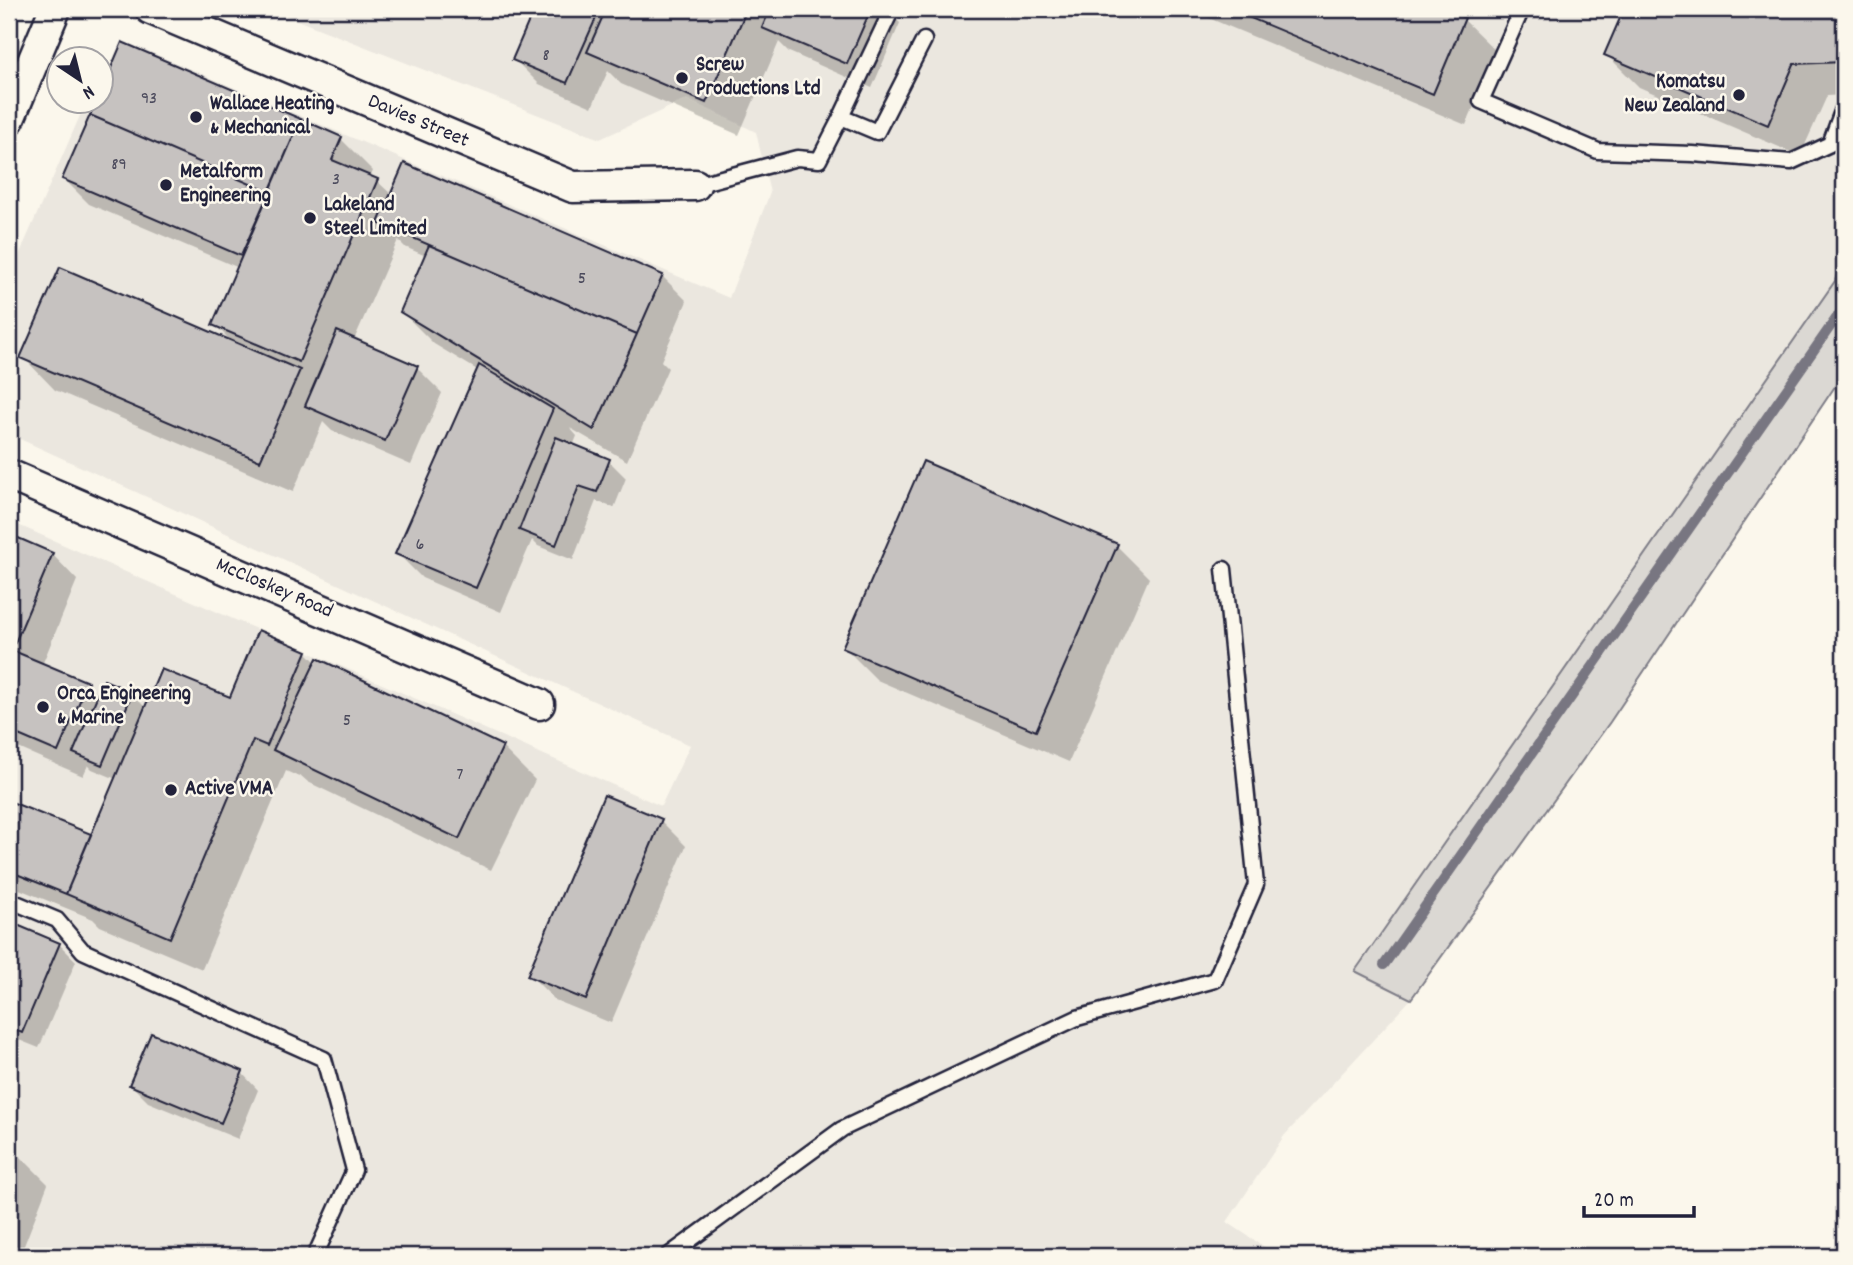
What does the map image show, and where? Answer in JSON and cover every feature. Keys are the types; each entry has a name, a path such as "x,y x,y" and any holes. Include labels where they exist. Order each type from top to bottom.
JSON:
{"street":[{"path":"9,119 55,9"},
{"name":"Davies Street","path":"152,9 573,187 695,185"},
{"name":"McCloskey Road","path":"9,475 539,704"}],"lane":[{"path":"695,185 797,158 819,160 892,9"},
{"path":"1522,9 1481,102 1598,151 1693,154 1791,162 1830,144 1844,106"},
{"path":"841,117 877,132 924,40"},
{"path":"668,1256 842,1129 1077,1018 1215,980 1256,885 1224,569"},
{"path":"9,900 57,920 83,951 324,1059 354,1170 315,1256"}],"shaded area":[{"path":"269,9 1844,9 1844,251 1835,281 1355,971 1411,999 1284,1136 1227,1222 1278,1256 9,1256 9,521 661,806 690,745 9,434 9,278 80,116 116,116 116,62 143,49 729,298 770,193 756,132 687,99 600,139"},
{"path":"1844,251 1844,373 1610,722 1411,999 1355,971 1835,281"}],"building":[{"path":"534,9 600,9 567,83 512,60"},
{"name":"Screw Productions Ltd","path":"606,9 747,9 706,103 587,52"},
{"path":"770,9 871,9 847,64 762,28"},
{"path":"1229,9 1443,9 1465,18 1433,94"},
{"name":"Komatsu New Zealand","path":"1624,9 1844,9 1844,62 1794,64 1768,125 1604,55"},
{"name":"Wallace Heating & Mechanical","path":"122,42 301,119 269,192 92,116 116,116 116,56"},
{"name":"Metalform Engineering","path":"90,116 92,116 269,192 241,256 62,179"},
{"name":"Lakeland Steel Limited","path":"301,119 342,137 332,160 378,179 299,362 212,325"},
{"path":"404,163 663,275 637,334 378,223"},
{"path":"429,245 637,334 594,430 400,312"},
{"path":"60,267 300,370 260,461 20,358"},
{"path":"337,331 418,366 385,441 305,406"},
{"path":"479,365 553,409 476,588 395,554"},
{"path":"556,437 610,459 597,492 579,486 556,545 519,530"},
{"path":"923,461 1118,544 1036,731 842,648"},
{"path":"9,534 53,553 15,643 9,641"},
{"name":"Active VMA","path":"258,630 307,651 267,746 253,740 170,938 66,894 161,669 230,697"},
{"name":"Orca Engineering & Marine","path":"9,649 88,682 58,752 9,731"},
{"path":"317,658 503,746 459,839 273,750"},
{"path":"104,680 133,692 102,765 73,753"},
{"path":"604,795 662,819 586,1000 527,976"},
{"path":"9,801 91,834 66,894 9,871"},
{"path":"10,922 60,943 22,1033 9,1027"},
{"path":"151,1033 243,1071 221,1123 129,1085"},
{"path":"9,1147 16,1150 9,1170"}],"waterway":[{"path":"1384,965 1844,307"}],"place":[{"name":"Screw Productions Ltd","path":"682,78"},
{"name":"Komatsu New Zealand","path":"1739,95"},
{"name":"Wallace Heating & Mechanical","path":"196,117"},
{"name":"Metalform Engineering","path":"166,185"},
{"name":"Lakeland Steel Limited","path":"310,218"},
{"name":"Orca Engineering & Marine","path":"43,707"},
{"name":"Active VMA","path":"171,790"}]}
